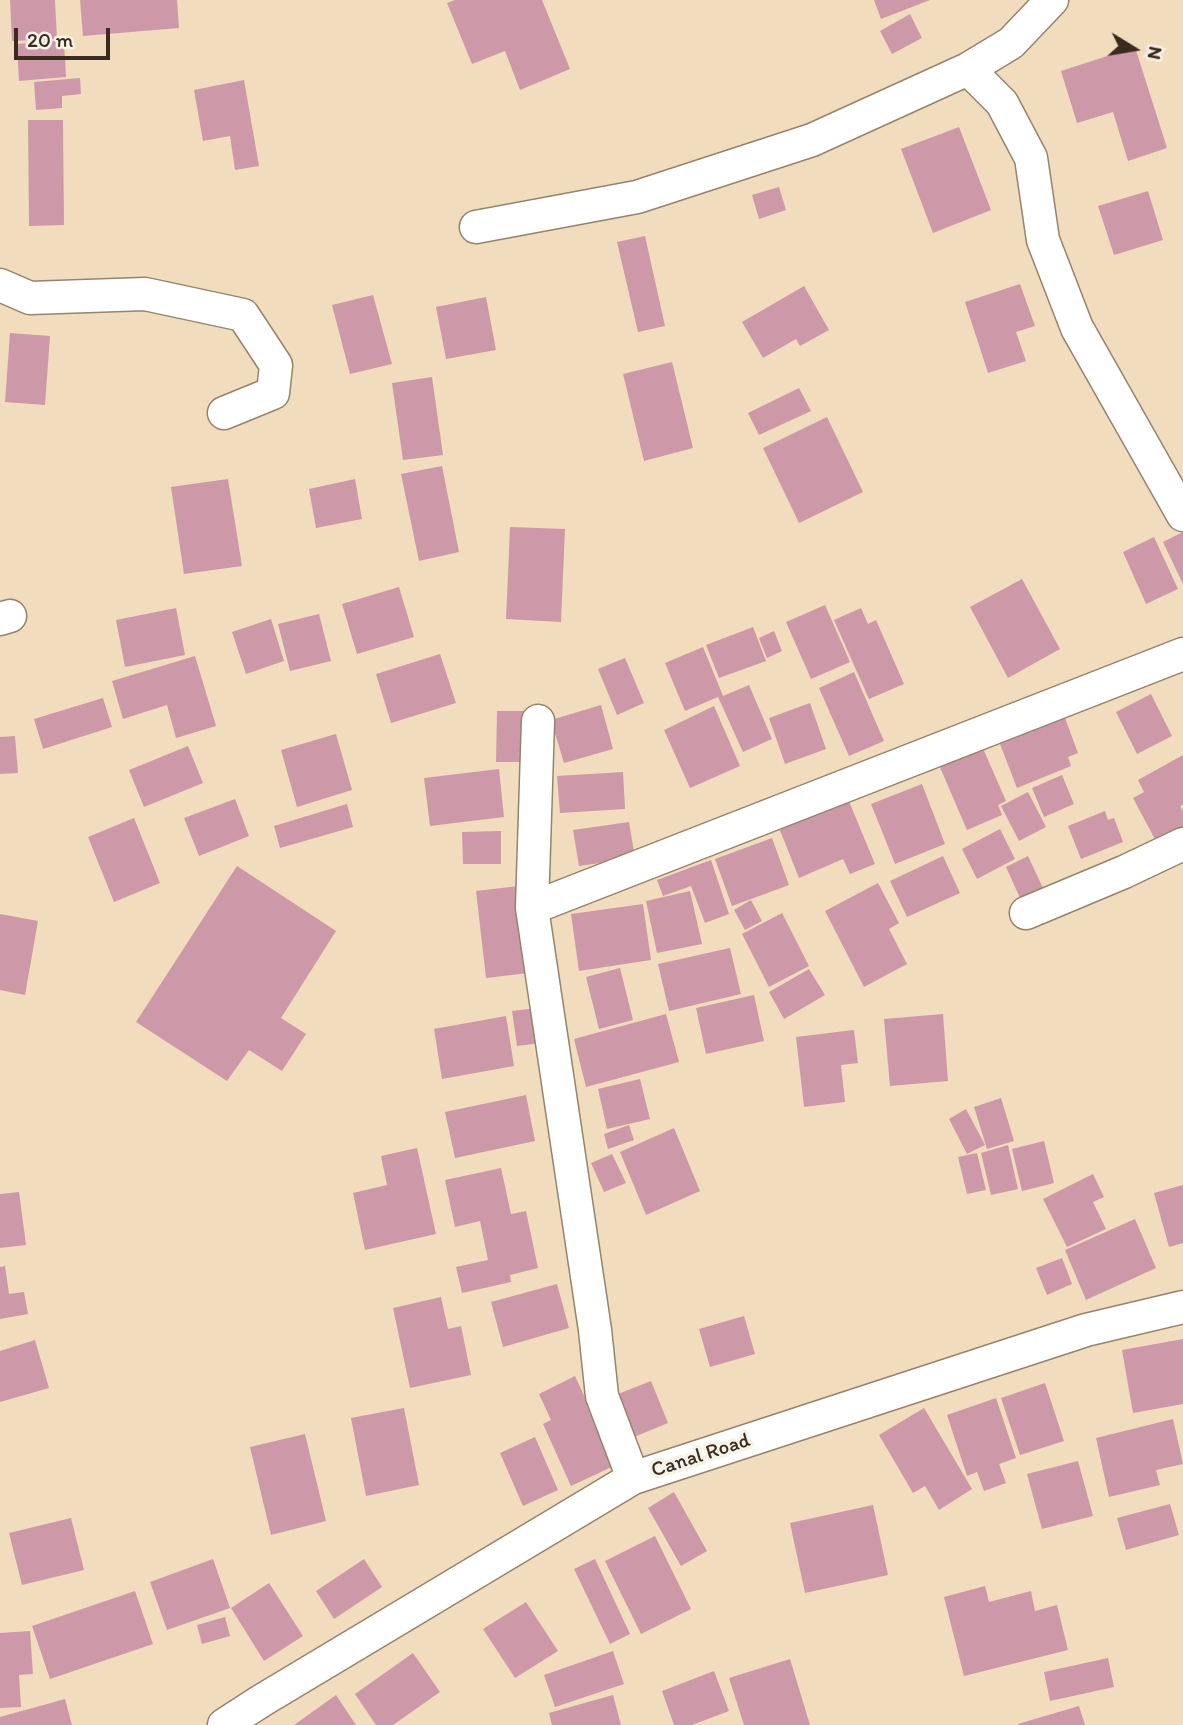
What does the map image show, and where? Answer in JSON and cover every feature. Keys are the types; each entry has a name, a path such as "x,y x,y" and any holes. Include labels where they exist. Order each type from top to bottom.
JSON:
{"street":[{"path":"477,227 637,197 812,140 968,69 1011,43 1052,0"},
{"path":"968,69 1002,103 1031,158 1043,240 1077,328 1183,515"},
{"path":"0,285 30,298 145,294 243,315 276,365 273,393 224,413"},
{"path":"532,908 1183,654"},
{"path":"538,721 532,908 595,1329 602,1396 633,1478"},
{"path":"1026,913 1183,844"},
{"name":"Canal Road","path":"224,1725 633,1478 1086,1330 1183,1307"}],"building":[{"path":"10,0 55,0 57,39 12,41"},
{"path":"80,0 177,0 179,28 83,36"},
{"path":"455,0 542,0 570,69 520,90 505,51 472,64 447,3"},
{"path":"874,0 930,0 881,19"},
{"path":"910,14 922,38 892,54 880,31"},
{"path":"64,40 66,77 19,81 17,44"},
{"path":"1135,47 1167,148 1128,161 1113,112 1077,123 1061,71"},
{"path":"80,78 81,94 62,96 62,108 36,110 34,82"},
{"path":"244,80 259,166 235,170 230,136 203,141 194,90"},
{"path":"28,120 63,120 64,225 29,226"},
{"path":"959,127 991,210 933,233 901,149"},
{"path":"779,187 786,210 759,219 752,195"},
{"path":"1148,191 1163,240 1114,255 1098,206"},
{"path":"645,236 665,326 638,332 617,242"},
{"path":"1020,284 1035,326 1016,332 1026,361 988,373 965,302"},
{"path":"804,286 829,330 800,346 796,339 763,358 742,322"},
{"path":"373,295 392,364 350,374 332,305"},
{"path":"486,297 496,350 446,359 436,307"},
{"path":"10,333 50,336 45,405 5,402"},
{"path":"672,362 693,448 644,461 623,374"},
{"path":"432,377 443,455 403,460 392,383"},
{"path":"799,388 811,411 759,435 748,413"},
{"path":"827,417 863,492 799,523 763,448"},
{"path":"442,466 459,552 419,561 401,474"},
{"path":"228,479 242,566 184,574 171,487"},
{"path":"355,479 362,519 316,528 309,489"},
{"path":"510,527 565,529 561,622 506,619"},
{"path":"1183,532 1183,584 1163,542"},
{"path":"1154,537 1178,589 1146,604 1123,552"},
{"path":"1022,579 1060,649 1008,678 970,607"},
{"path":"399,587 414,637 357,654 342,604"},
{"path":"825,605 850,662 811,679 786,622"},
{"path":"176,608 185,655 125,667 116,620"},
{"path":"861,608 868,624 876,620 904,684 869,699 834,620"},
{"path":"319,614 331,661 290,671 278,624"},
{"path":"271,619 284,661 246,674 232,632"},
{"path":"753,627 766,661 719,678 706,645"},
{"path":"774,631 782,651 767,658 759,638"},
{"path":"703,647 723,696 749,685 772,739 743,752 718,697 685,711 665,663"},
{"path":"440,654 456,703 391,723 376,674"},
{"path":"195,656 216,726 176,738 167,705 123,719 112,681"},
{"path":"625,658 644,703 617,715 598,669"},
{"path":"854,672 884,741 849,756 819,688"},
{"path":"1151,694 1172,736 1137,754 1116,712"},
{"path":"103,698 112,727 43,749 34,719"},
{"path":"810,703 826,749 785,764 769,718"},
{"path":"601,705 613,749 564,763 551,720"},
{"path":"714,706 740,766 690,788 664,730"},
{"path":"497,711 525,711 524,762 496,762"},
{"path":"1065,718 1078,753 1068,757 1071,766 1017,788 1000,744"},
{"path":"336,734 352,790 297,807 281,750"},
{"path":"15,736 18,773 0,774 0,737"},
{"path":"188,746 203,783 144,807 129,770"},
{"path":"982,746 1006,801 998,805 1002,815 967,830 939,765"},
{"path":"1183,755 1183,805 1180,806 1183,811 1183,828 1157,843 1133,798 1144,792 1138,780"},
{"path":"499,769 504,817 430,826 424,778"},
{"path":"623,772 625,809 560,813 557,776"},
{"path":"1062,775 1074,804 1044,817 1032,788"},
{"path":"922,784 945,844 895,864 871,804"},
{"path":"1028,792 1046,827 1019,841 1001,806"},
{"path":"235,799 249,836 199,856 184,818"},
{"path":"848,799 875,864 850,874 843,859 799,878 779,828"},
{"path":"347,804 353,827 280,848 274,826"},
{"path":"1105,811 1108,820 1114,818 1123,842 1081,859 1068,826"},
{"path":"134,818 160,883 114,902 88,837"},
{"path":"629,822 635,858 579,866 573,830"},
{"path":"1000,829 1015,859 977,879 962,849"},
{"path":"501,831 501,864 463,864 462,832"},
{"path":"772,838 789,885 732,906 715,859"},
{"path":"943,856 960,893 907,917 890,881"},
{"path":"1028,856 1043,888 1020,898 1006,867"},
{"path":"711,860 729,914 705,923 691,886 663,896 657,880"},
{"path":"237,866 336,931 281,1018 306,1034 282,1071 249,1050 227,1081 136,1022"},
{"path":"878,883 899,923 889,929 907,964 864,987 825,911"},
{"path":"519,886 529,973 486,978 476,891"},
{"path":"690,891 702,944 657,953 646,901"},
{"path":"751,900 762,921 745,930 734,910"},
{"path":"643,904 651,960 579,971 571,914"},
{"path":"782,913 809,966 769,987 742,934"},
{"path":"0,914 38,921 25,995 0,990"},
{"path":"730,948 741,994 669,1011 658,964"},
{"path":"620,968 633,1020 599,1029 586,977"},
{"path":"809,969 825,995 784,1019 769,992"},
{"path":"754,995 764,1041 706,1054 696,1008"},
{"path":"537,1008 541,1043 517,1046 512,1011"},
{"path":"666,1014 679,1062 586,1087 574,1039"},
{"path":"943,1014 948,1081 890,1086 884,1019"},
{"path":"506,1016 514,1066 442,1079 434,1029"},
{"path":"854,1030 858,1063 841,1065 845,1102 804,1107 796,1037"},
{"path":"640,1079 650,1119 607,1129 598,1089"},
{"path":"526,1095 535,1141 455,1158 445,1112"},
{"path":"1001,1098 1014,1141 987,1149 974,1107"},
{"path":"966,1109 985,1145 967,1154 949,1119"},
{"path":"629,1125 634,1140 608,1149 604,1134"},
{"path":"674,1128 700,1191 646,1215 620,1152"},
{"path":"1044,1141 1054,1183 1022,1191 1012,1149"},
{"path":"1008,1145 1018,1189 991,1195 981,1153"},
{"path":"417,1148 436,1234 365,1250 353,1193 387,1185 381,1156"},
{"path":"977,1153 986,1190 967,1194 958,1157"},
{"path":"612,1154 626,1183 604,1192 591,1163"},
{"path":"501,1168 511,1214 526,1211 538,1268 510,1275 511,1282 462,1293 456,1267 488,1260 480,1221 455,1227 445,1180"},
{"path":"1093,1174 1104,1197 1093,1202 1106,1229 1067,1247 1043,1199"},
{"path":"1183,1185 1183,1243 1169,1247 1154,1193"},
{"path":"19,1192 26,1245 0,1248 0,1194"},
{"path":"1135,1219 1156,1268 1086,1300 1065,1250"},
{"path":"1062,1258 1072,1284 1047,1295 1036,1268"},
{"path":"5,1266 9,1294 24,1292 28,1314 0,1319 0,1267"},
{"path":"557,1284 569,1328 503,1347 491,1302"},
{"path":"441,1297 448,1329 461,1326 471,1375 410,1388 393,1308"},
{"path":"744,1316 755,1354 710,1367 699,1329"},
{"path":"1183,1339 1183,1404 1133,1413 1122,1350"},
{"path":"35,1340 49,1388 0,1402 0,1351"},
{"path":"575,1376 616,1465 571,1486 543,1424 551,1420 539,1394"},
{"path":"651,1381 668,1423 634,1437 618,1394"},
{"path":"1045,1383 1064,1441 1020,1455 1001,1398"},
{"path":"996,1398 1016,1458 999,1464 1006,1483 984,1491 977,1472 967,1476 947,1415"},
{"path":"404,1408 419,1485 366,1496 351,1418"},
{"path":"924,1408 972,1489 939,1510 925,1486 913,1493 879,1435"},
{"path":"1173,1419 1183,1464 1156,1470 1160,1485 1109,1497 1096,1438"},
{"path":"305,1434 326,1521 271,1535 250,1447"},
{"path":"535,1437 558,1490 523,1506 500,1453"},
{"path":"1078,1461 1093,1516 1042,1529 1027,1474"},
{"path":"674,1492 707,1551 681,1566 648,1508"},
{"path":"1170,1504 1179,1535 1126,1550 1117,1518"},
{"path":"873,1505 888,1575 805,1593 790,1523"},
{"path":"71,1518 84,1570 22,1585 9,1533"},
{"path":"655,1536 691,1609 641,1634 605,1561"},
{"path":"213,1559 230,1608 167,1630 150,1582"},
{"path":"364,1559 382,1587 334,1619 316,1591"},
{"path":"595,1559 630,1634 610,1644 574,1569"},
{"path":"269,1583 303,1636 264,1661 231,1608"},
{"path":"985,1586 989,1602 1031,1591 1035,1611 1057,1605 1068,1650 964,1676 944,1597"},
{"path":"135,1591 153,1644 50,1679 32,1626"},
{"path":"526,1602 558,1651 515,1678 483,1629"},
{"path":"225,1617 230,1636 202,1644 197,1625"},
{"path":"30,1631 33,1674 19,1675 21,1707 0,1708 0,1633"},
{"path":"613,1651 624,1684 555,1707 544,1675"},
{"path":"413,1653 440,1692 393,1725 376,1725 355,1694"},
{"path":"1108,1658 1114,1687 1050,1701 1044,1672"},
{"path":"790,1659 810,1725 744,1725 729,1678"},
{"path":"714,1671 729,1711 692,1725 674,1725 662,1691"},
{"path":"336,1695 356,1725 294,1725"},
{"path":"613,1695 621,1725 552,1725 549,1713"},
{"path":"65,1699 72,1725 0,1725 0,1717"},
{"path":"1079,1706 1085,1725 1018,1725 1018,1724"}]}
